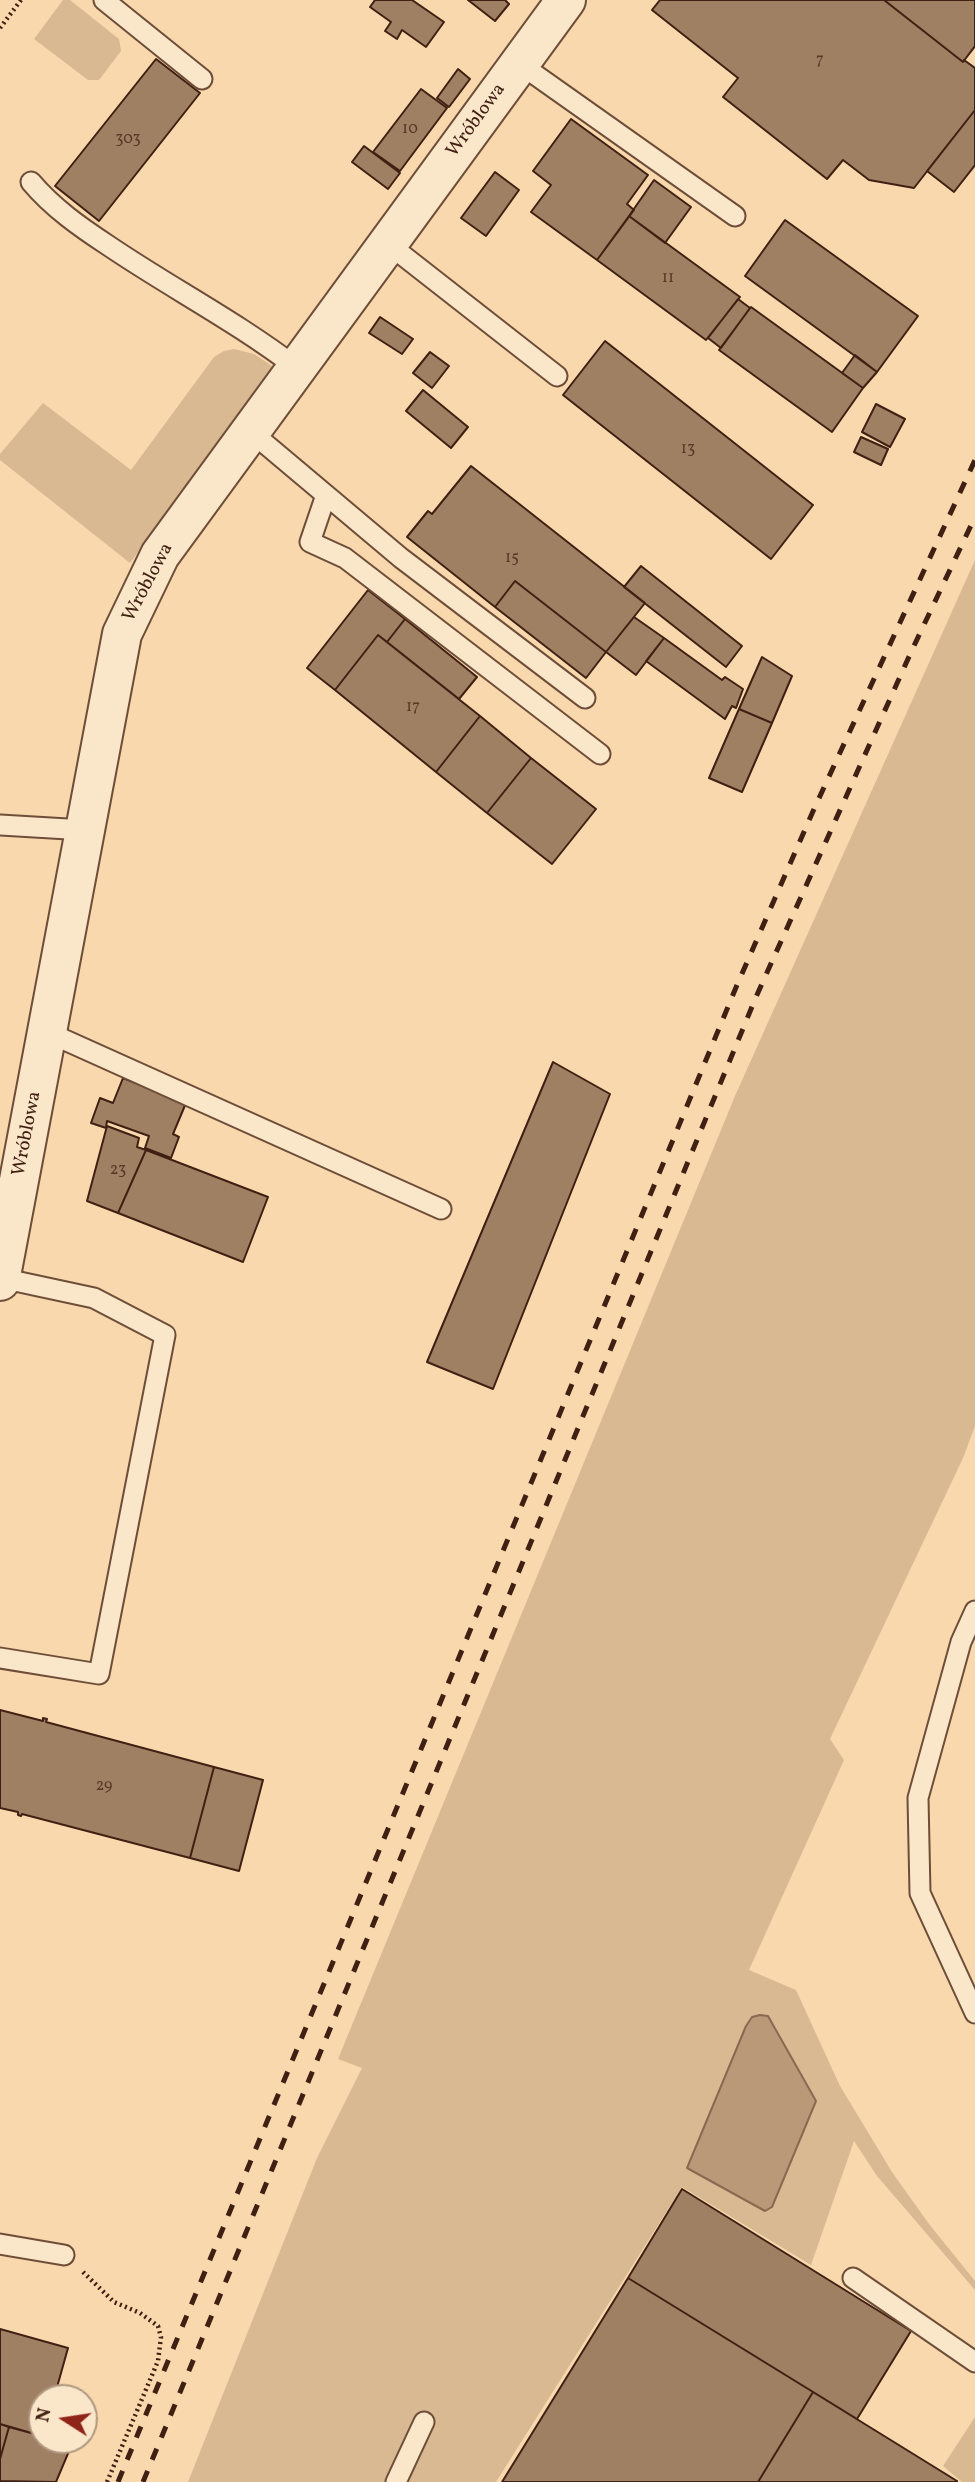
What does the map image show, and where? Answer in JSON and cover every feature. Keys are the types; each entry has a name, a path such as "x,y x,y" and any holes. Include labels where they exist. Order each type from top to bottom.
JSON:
{"street":[{"name":"Wróblowa","path":"0,1280 122,634 160,555 566,0"}],"lane":[{"path":"104,0 202,79"},
{"path":"520,64 735,216"},
{"path":"31,181 47,201 83,229 145,271 258,338 297,368"},
{"path":"387,243 557,376"},
{"path":"250,431 401,558 585,698"},
{"path":"326,495 310,542 345,558 600,754"},
{"path":"0,825 85,830"},
{"path":"47,1032 441,1209"},
{"path":"0,1280 94,1298 165,1335 99,1674 0,1658"},
{"path":"975,1611 961,1642 918,1798 919,1893 975,2013"},
{"path":"0,2244 64,2255"},
{"path":"853,2278 975,2362"},
{"path":"396,2482 424,2422"}],"path":[{"path":"0,28 21,0"},
{"path":"64,2255 114,2302 140,2313 158,2326 161,2337 158,2361 107,2482"}],"shaded area":[{"path":"63,0 70,0 119,39 121,51 99,80 88,80 34,39"},
{"path":"234,349 254,354 275,368 130,563 0,460 0,454 43,403 131,470 214,357"},
{"path":"975,560 975,1426 963,1458 830,1739 844,1760 749,1970 796,1990 840,2086 892,2172 975,2281 975,2290 877,2176 854,2141 811,2265 682,2187 496,2482 188,2482 317,2158 362,2068 338,2059 735,1096"},
{"path":"768,2016 816,2101 772,2207 765,2211 687,2168 746,2026 752,2017"},
{"path":"975,2417 975,2482 962,2482 943,2466"}],"building":[{"path":"375,0 412,0 444,22 426,47 402,30 397,39 385,31 391,22 370,7"},
{"path":"468,0 505,0 509,4 495,21"},
{"path":"660,0 884,0 963,62 964,60 975,68 975,110 914,188 869,180 843,160 827,179 723,97 738,78 652,10"},
{"path":"884,0 975,0 975,46 963,62"},
{"path":"156,59 200,93 99,221 55,186"},
{"path":"458,69 470,79 449,107 437,98"},
{"path":"421,89 447,108 400,171 373,152"},
{"path":"975,110 975,165 954,192 927,171"},
{"path":"571,119 648,175 627,204 634,210 597,260 531,212 551,185 533,171"},
{"path":"364,146 400,173 388,189 352,162"},
{"path":"495,172 519,190 486,236 461,218"},
{"path":"654,180 691,207 665,243 629,216"},
{"path":"629,216 740,297 706,340 597,260"},
{"path":"785,220 918,316 877,372 745,276"},
{"path":"738,299 750,308 721,348 708,338"},
{"path":"751,307 863,388 832,432 719,350"},
{"path":"380,317 413,339 402,354 369,333"},
{"path":"605,341 813,505 771,559 563,395"},
{"path":"430,352 449,366 432,388 413,373"},
{"path":"855,355 877,372 863,388 842,373"},
{"path":"423,390 468,427 451,448 406,411"},
{"path":"876,404 905,419 890,447 862,432"},
{"path":"861,437 888,449 881,465 854,452"},
{"path":"471,466 645,603 606,652 515,581 495,607 407,537 428,511 432,514"},
{"path":"641,566 742,646 726,667 624,587"},
{"path":"515,581 606,652 586,678 495,607"},
{"path":"368,590 405,619 387,642 378,635 335,690 307,668"},
{"path":"634,617 664,638 636,675 606,652"},
{"path":"405,619 477,677 459,699 387,642"},
{"path":"378,635 480,716 436,772 335,690"},
{"path":"664,638 722,680 725,677 743,689 736,708 732,706 725,719 646,661"},
{"path":"762,657 792,676 772,723 739,709"},
{"path":"739,709 772,723 742,792 709,778"},
{"path":"480,716 531,758 487,813 436,772"},
{"path":"531,758 596,809 552,864 487,813"},
{"path":"553,1062 610,1094 493,1389 427,1362"},
{"path":"123,1078 186,1103 173,1134 179,1137 171,1158 145,1148 149,1136 107,1121 106,1128 91,1123 100,1098 113,1103"},
{"path":"107,1126 139,1138 137,1147 146,1150 118,1213 87,1201"},
{"path":"146,1150 268,1197 243,1262 118,1213"},
{"path":"0,1710 43,1721 43,1718 47,1719 46,1722 214,1767 190,1858 22,1814 21,1816 18,1812 0,1808"},
{"path":"214,1767 263,1780 239,1871 190,1858"},
{"path":"682,2189 911,2331 857,2419 628,2278"},
{"path":"628,2278 813,2392 758,2482 502,2482"},
{"path":"0,2329 68,2348 58,2384 28,2384 28,2432 0,2424"},
{"path":"813,2392 957,2481 957,2482 758,2482"},
{"path":"0,2424 9,2427 0,2459"},
{"path":"9,2427 28,2432 28,2454 68,2454 56,2482 0,2481 0,2459"}],"railway":[{"path":"118,2482 737,985 814,809 975,460"},
{"path":"143,2482 756,997 912,650 975,517"}]}
